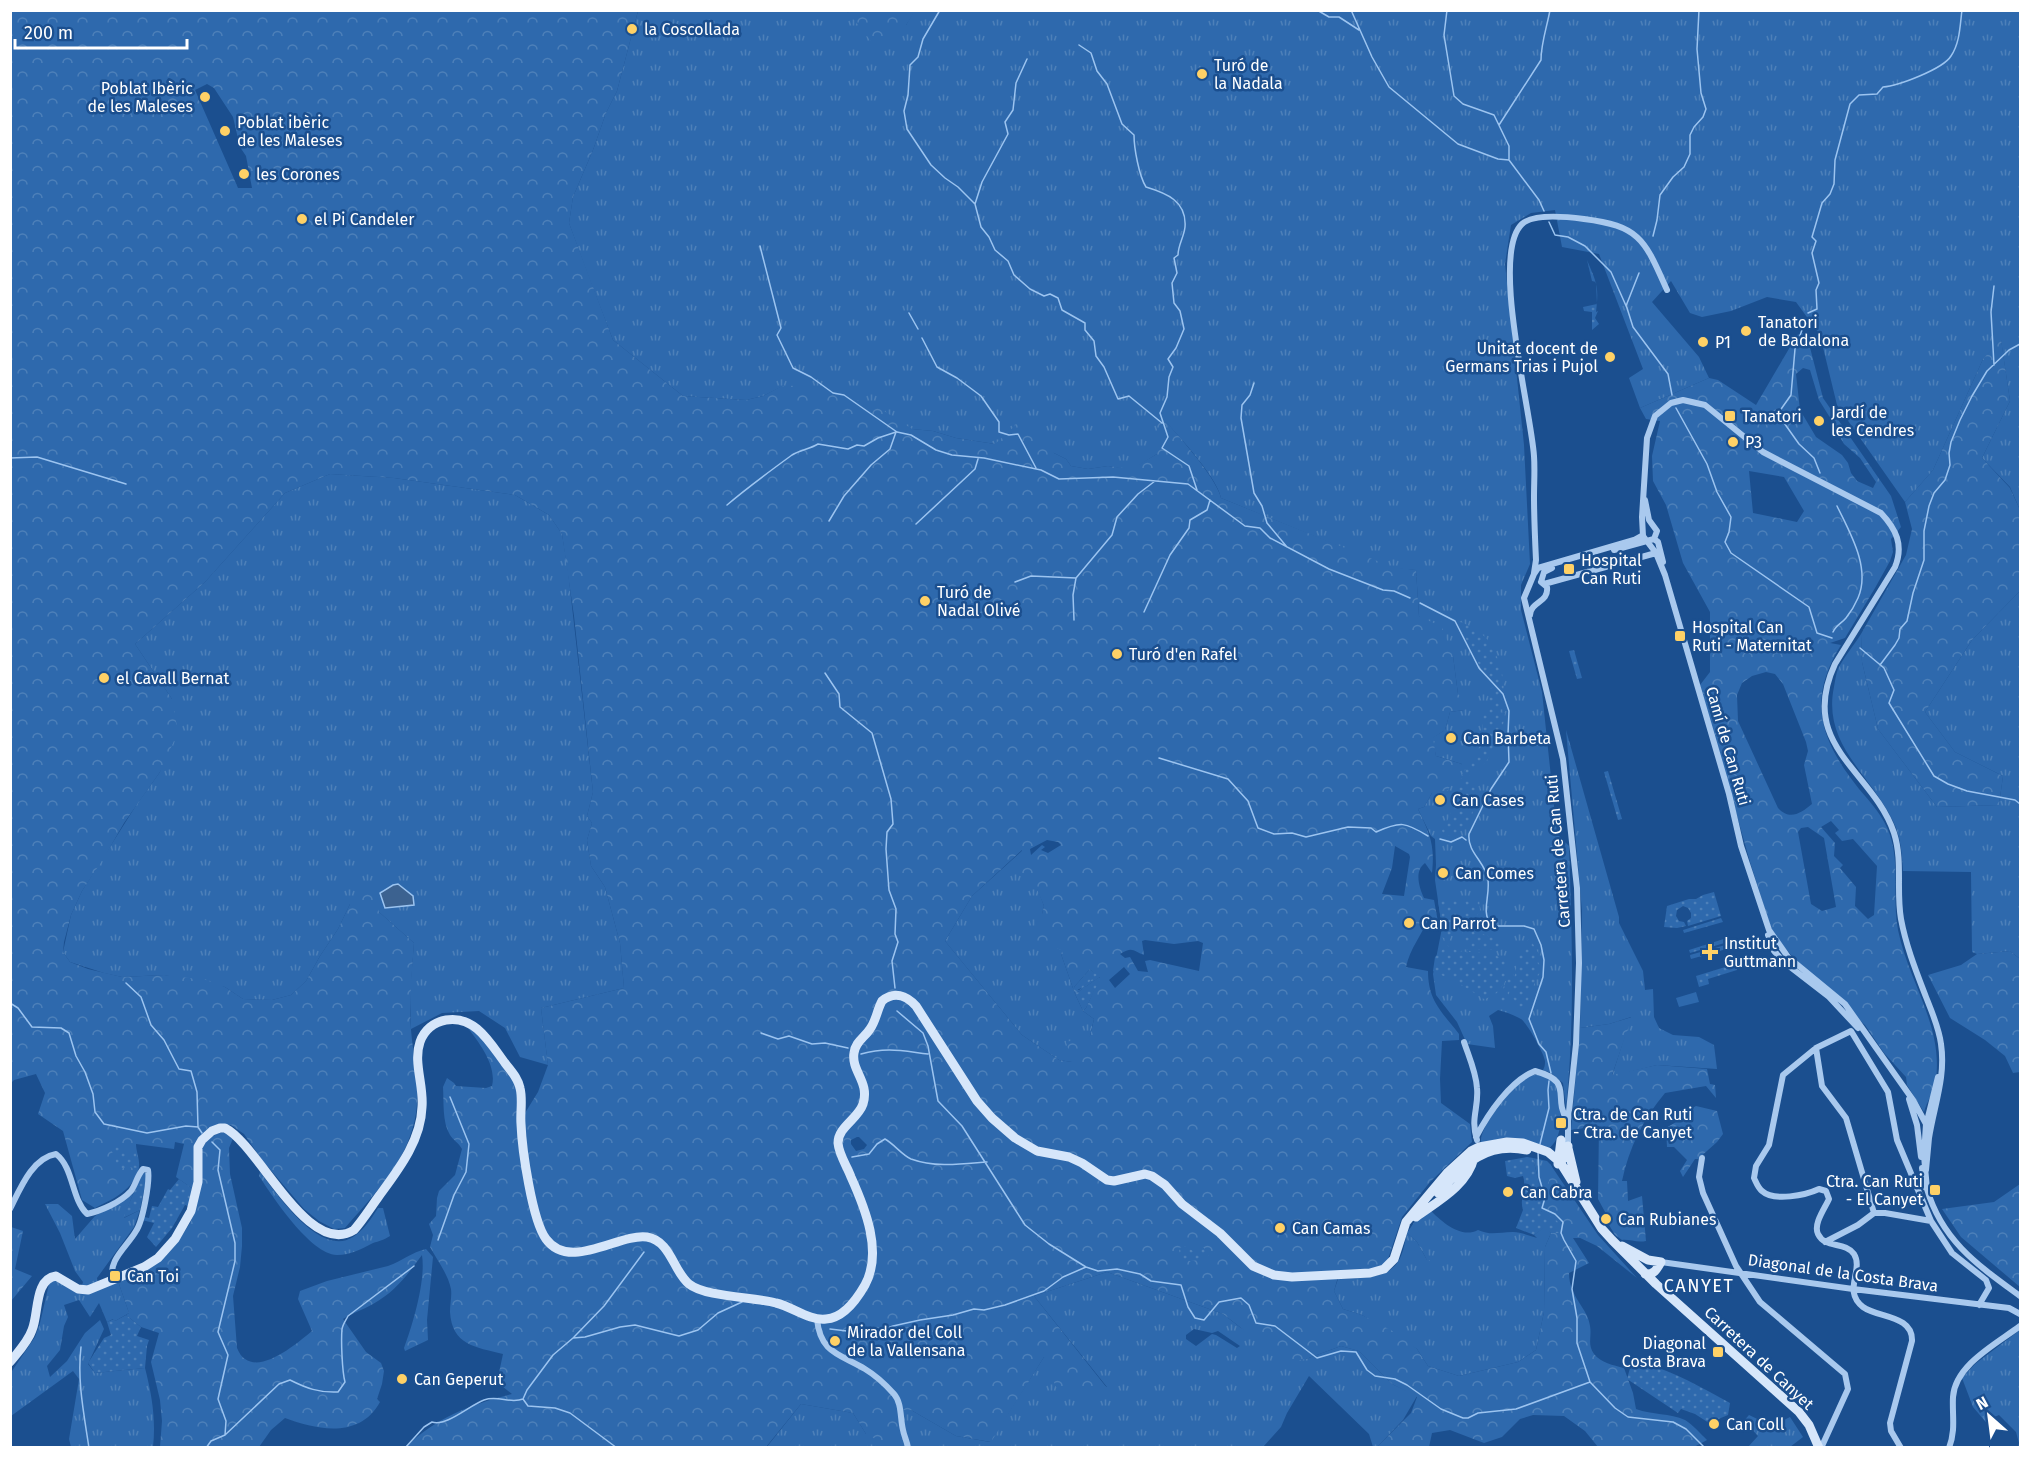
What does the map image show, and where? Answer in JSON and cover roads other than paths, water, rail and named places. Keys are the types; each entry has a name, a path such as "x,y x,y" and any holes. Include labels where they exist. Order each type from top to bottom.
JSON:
{"street":[{"path":"1529,619 1530,608 1547,594 1536,571 1534,456 1510,294 1509,261 1514,235 1525,222 1544,217 1610,222 1626,228 1643,244 1653,258 1668,290"},
{"path":"1645,536 1644,490 1647,438 1655,416 1671,403 1683,400 1706,405 1716,411 1762,452 1881,513 1898,536 1898,560 1831,674 1825,698 1826,717 1837,749 1886,815 1894,832 1899,850 1900,917 1907,947 1937,1024 1941,1045 1942,1077 1929,1139 1926,1170"},
{"path":"1536,571 1657,533 1649,520 1644,490"},
{"path":"1645,536 1646,527 1652,526"},
{"path":"1542,581 1544,572 1549,569 1645,536"},
{"name":"Camí de Can Ruti","path":"1645,536 1656,553 1665,574"},
{"name":"Camí de Can Ruti","path":"1645,536 1658,542 1665,574 1729,794 1741,846 1774,951 1826,994 1867,1036"},
{"path":"1541,601 1530,598 1529,588 1535,582 1656,553"},
{"name":"Carretera de Can Ruti","path":"1536,571 1524,598 1563,759 1577,888 1579,963 1576,1044 1564,1143"},
{"name":"Camí de Can Ruti","path":"1766,924 1787,964"},
{"name":"Camí de Can Ruti","path":"1778,945 1788,957 1848,1008 1926,1124"},
{"name":"Camí de Can Ruti","path":"1787,964 1791,964 1810,978 1814,978"},
{"name":"Camí de Can Ruti","path":"1826,994 1848,1008"},
{"path":"10,1362 32,1331 41,1288 49,1278 56,1276 73,1287 83,1290 95,1288 158,1258 175,1239 189,1217 198,1182 198,1147 206,1136 220,1128 231,1131 241,1140 310,1223 336,1235 354,1230 406,1157 414,1139 423,1107 418,1051 421,1040 433,1025 447,1020 465,1022 479,1030 518,1081 522,1099 520,1121 523,1153 529,1185 541,1230 549,1243 562,1250 589,1252 630,1238 651,1238 663,1246 683,1278 692,1287 713,1293 778,1303 817,1319 829,1319 850,1306 864,1285 873,1265 869,1229 838,1143 842,1132 859,1113 864,1101 864,1084 854,1060 854,1052 872,1026 882,1002 895,995 905,997 916,1006 977,1101 1015,1138 1037,1150 1069,1157 1107,1180 1114,1181 1145,1174 1152,1176 1165,1185 1182,1204 1211,1226 1259,1270 1274,1275 1292,1277 1377,1272 1384,1269 1394,1259 1406,1221 1461,1158 1479,1147 1507,1142 1562,1160 1566,1156 1564,1143"},
{"path":"1900,1448 1891,1431 1890,1423 1912,1335 1904,1323 1864,1308 1858,1302 1853,1289 1857,1262 1854,1254 1843,1246 1825,1242 1818,1234 1817,1226 1829,1200 1826,1191 1819,1189 1802,1196 1770,1195 1761,1190 1754,1178 1756,1166 1769,1145 1782,1075 1816,1047 1851,1031 1888,1092 1897,1140 1931,1221 1952,1252 1986,1280 1989,1288 1979,1305"},
{"path":"1464,1042 1478,1089 1473,1130 1479,1147"},
{"path":"1816,1047 1822,1086 1846,1118 1874,1213"},
{"path":"1942,1059 1926,1124 1921,1157 1925,1187 1941,1223 1958,1246 2020,1296"},
{"path":"1476,1137 1508,1090 1518,1080 1535,1071 1554,1077 1561,1089 1563,1113 1568,1121"},
{"name":"Camí de Can Ruti","path":"1906,1093 1917,1125 1921,1157"},
{"path":"1926,1124 1924,1156 1927,1189"},
{"path":"1547,1154 1564,1143"},
{"path":"1564,1143 1576,1191"},
{"path":"1402,1234 1416,1217 1441,1200 1459,1178 1470,1171 1474,1157 1486,1152 1523,1146"},
{"path":"1459,1178 1457,1168 1479,1147"},
{"path":"10,1209 30,1173 40,1160 48,1155 56,1154 63,1160 76,1197 87,1214 126,1195 133,1188 143,1169 147,1170 149,1179 141,1222 114,1261 111,1270 113,1281"},
{"path":"1547,1154 1576,1191"},
{"path":"1702,1158 1699,1177 1703,1193 1736,1266 1760,1302 1845,1374 1848,1389 1822,1446 1818,1447 1815,1444 1806,1426 1795,1414"},
{"name":"Carretera de Canyet","path":"1558,1159 1592,1222 1645,1280 1795,1414 1813,1448"},
{"path":"1430,1193 1449,1177 1459,1178"},
{"name":"Carretera de Canyet","path":"1576,1191 1598,1223 1645,1274 1798,1412 1809,1425 1818,1447"},
{"path":"1825,1242 1858,1225 1874,1213 1931,1221"},
{"path":"1609,1236 1623,1247 1659,1266"},
{"path":"1623,1257 1645,1274 1649,1274 1659,1266"},
{"path":"1648,1260 1644,1269 1645,1274 1669,1302"},
{"path":"1659,1266 1660,1287"},
{"name":"Diagonal de la Costa Brava","path":"1659,1266 1742,1273 2009,1308 2020,1314"},
{"path":"817,1319 824,1343 833,1353 868,1371 899,1401 903,1432 908,1448"},
{"path":"1949,1448 1953,1437 1953,1401 1957,1379 1971,1363 2020,1326"}],"waterway":[{"path":"940,10 923,39 918,57 910,65 908,95 904,111 907,129 931,165 975,204 981,227 995,250 1008,261 1014,275 1030,289 1044,296 1050,294 1058,298 1062,310 1085,323 1085,330 1094,341 1096,356 1104,367 1118,399 1129,396 1162,423"},
{"path":"1317,10 1329,17 1339,17 1359,30"},
{"path":"1351,10 1372,57 1389,87 1458,144 1498,159 1509,160 1539,200 1544,211"},
{"path":"1447,10 1444,35 1454,96 1463,104 1494,115 1509,146 1509,159"},
{"path":"1499,125 1541,60 1550,10"},
{"path":"1653,236 1660,195 1673,177 1684,167 1690,154 1690,135 1706,109 1701,93 1697,49 1699,10"},
{"path":"1808,313 1817,309 1816,290 1819,283 1812,253 1816,241 1812,237 1822,203 1830,194 1834,184 1835,160 1850,104 1859,95 1877,94 1883,87 1920,76 1946,61 1956,45 1962,10"},
{"path":"1079,45 1091,53 1097,71 1107,84 1122,124 1134,135 1137,162 1146,187 1168,195 1179,204 1185,218 1178,255 1174,258 1177,273 1172,283 1174,303 1180,311 1184,329 1176,348 1168,359 1173,367 1169,377 1167,397 1160,413 1168,437 1162,448 1189,466 1197,490"},
{"path":"975,204 982,182 1008,134 1005,122 1013,110 1016,83 1027,59"},
{"path":"1549,222 1555,235 1568,237 1585,246 1611,272 1633,327 1668,374 1672,395"},
{"path":"760,246 781,328 777,335 793,368 811,377 833,393 844,395 897,432 911,435 936,450 952,455 984,458 1041,470 1059,479 1113,477 1188,484 1245,526 1260,528 1270,538 1329,569 1410,598"},
{"path":"1626,306 1639,273"},
{"path":"1994,286 1991,312 1994,365"},
{"path":"909,313 918,329"},
{"path":"1802,330 1795,349 1791,395 1779,412 1799,444 1814,458 1820,473"},
{"path":"922,338 937,367 957,378 981,396 999,422 999,432 1009,435 1018,434 1036,468"},
{"path":"1880,665 1895,645 1900,629 1907,621 1924,560 1924,531 1929,506 1934,493 1945,480 1950,465 1951,442 1960,420 1987,371 2009,350 2020,344"},
{"path":"1254,383 1250,395 1242,405 1241,418 1254,493 1262,506 1267,523 1287,547"},
{"path":"1676,408 1707,464 1717,492 1731,517 1725,542 1731,553 1809,607 1817,633 1832,638"},
{"path":"727,505 798,452 818,444 848,449 857,445 864,446 896,432"},
{"path":"829,521 844,496 871,465 890,449 896,432"},
{"path":"10,458 37,457 126,484"},
{"path":"916,524 975,469 978,459"},
{"path":"1074,620 1073,595 1076,578 1112,535 1117,517 1138,494 1155,481"},
{"path":"1144,612 1170,555 1189,528 1190,520 1207,510 1210,500"},
{"path":"1833,632 1846,618 1858,598 1862,575 1857,551 1837,506"},
{"path":"1015,582 1031,576 1076,578"},
{"path":"1420,603 1455,621 1479,668 1503,694 1509,711 1509,762 1491,789 1469,834 1469,841 1487,874 1486,904 1491,926 1524,926 1534,929 1541,945 1544,960 1543,977 1529,1019 1539,1044 1546,1052 1551,1073"},
{"path":"1860,648 1884,668 1894,690 1889,703 1934,776 1967,791 2015,800 2020,804"},
{"path":"825,673 839,694 840,707 872,733 891,799 893,824 887,832 886,849 889,890 896,909 895,934 898,942 892,961 895,988"},
{"path":"1159,758 1228,779 1248,801 1258,828 1274,834 1292,833 1306,837 1348,827 1371,828 1376,832 1391,826 1403,825 1428,836"},
{"path":"1440,839 1451,842 1462,837 1466,840"},
{"path":"126,983 141,997 151,1025 164,1040 179,1069 191,1071 197,1092 198,1127 202,1133"},
{"path":"10,1003 18,1008 32,1027 61,1028 69,1033 76,1056 93,1094 95,1112 104,1124 147,1133 186,1126 198,1127"},
{"path":"897,1011 923,1033 928,1046 938,1101 962,1126 1025,1225 1049,1244 1086,1267 1098,1271 1117,1269 1140,1274 1151,1281 1181,1285 1188,1307 1195,1318 1204,1320 1219,1302 1241,1298 1249,1305 1256,1323 1275,1326 1317,1358 1341,1351 1356,1352 1367,1370 1375,1376 1395,1379 1441,1409 1463,1418 1478,1413 1516,1409 1590,1382"},
{"path":"761,1033 778,1039 789,1036 812,1044 825,1043 848,1048"},
{"path":"861,1054 887,1050 928,1054"},
{"path":"1540,1144 1549,1108 1549,1081"},
{"path":"438,1240 454,1195 466,1172 469,1144 450,1097"},
{"path":"852,1157 869,1154 877,1144 885,1139 911,1159 920,1162 949,1165 987,1162"},
{"path":"206,1448 211,1441 225,1435 226,1421 218,1399 228,1355 218,1332 235,1261 235,1243 218,1170 220,1150 212,1142"},
{"path":"1538,1151 1539,1177 1545,1198 1542,1208 1555,1214 1563,1222 1561,1233 1576,1261 1572,1289 1577,1318 1577,1343 1590,1382 1615,1408 1628,1417 1673,1422 1686,1429 1705,1448"},
{"path":"574,1337 604,1306 644,1252"},
{"path":"225,1435 279,1384 290,1380 313,1389 338,1392 345,1382 342,1363 342,1327 348,1316 414,1266"},
{"path":"830,1329 872,1334 920,1320 1005,1305 1044,1291 1063,1277 1086,1267"},
{"path":"405,1448 424,1427 432,1422 438,1423 451,1419 484,1400 523,1399 553,1355 573,1338 635,1325 679,1336 698,1330 718,1313 742,1302"},
{"path":"81,1347 80,1385 89,1448"},
{"path":"523,1399 528,1406 555,1408 570,1413 617,1448"}],"place":[{"name":"la Coscollada","path":"632,29"},
{"name":"Turó de la Nadala","path":"1202,74"},
{"name":"Poblat Ibèric de les Maleses","path":"205,97"},
{"name":"Poblat ibèric de les Maleses","path":"225,131"},
{"name":"les Corones","path":"244,174"},
{"name":"el Pi Candeler","path":"302,219"},
{"name":"Tanatori de Badalona","path":"1746,331"},
{"name":"P1","path":"1703,342"},
{"name":"Unitat docent de Germans Trias i Pujol","path":"1610,357"},
{"name":"Tanatori","path":"1730,416"},
{"name":"Jardí de les Cendres","path":"1819,421"},
{"name":"P3","path":"1733,442"},
{"name":"Hospital Can Ruti","path":"1569,569"},
{"name":"Turó de Nadal Olivé","path":"925,601"},
{"name":"Hospital Can Ruti - Maternitat","path":"1680,636"},
{"name":"Turó d'en Rafel","path":"1117,654"},
{"name":"el Cavall Bernat","path":"104,678"},
{"name":"Can Barbeta","path":"1451,738"},
{"name":"Can Cases","path":"1440,800"},
{"name":"Can Comes","path":"1443,873"},
{"name":"Can Parrot","path":"1409,923"},
{"name":"Institut Guttmann","path":"1710,952"},
{"name":"Ctra. de Can Ruti - Ctra. de Canyet","path":"1561,1123"},
{"name":"Ctra. Can Ruti - El Canyet","path":"1935,1190"},
{"name":"Can Cabra","path":"1508,1192"},
{"name":"Can Rubianes","path":"1606,1219"},
{"name":"Can Camas","path":"1280,1228"},
{"name":"Can Toi","path":"115,1276"},
{"name":"Mirador del Coll de la Vallensana","path":"835,1341"},
{"name":"Diagonal Costa Brava","path":"1718,1352"},
{"name":"Can Geperut","path":"402,1379"},
{"name":"Can Coll","path":"1714,1424"}],"district":[{"name":"CANYET","path":"1699,1286"}]}
